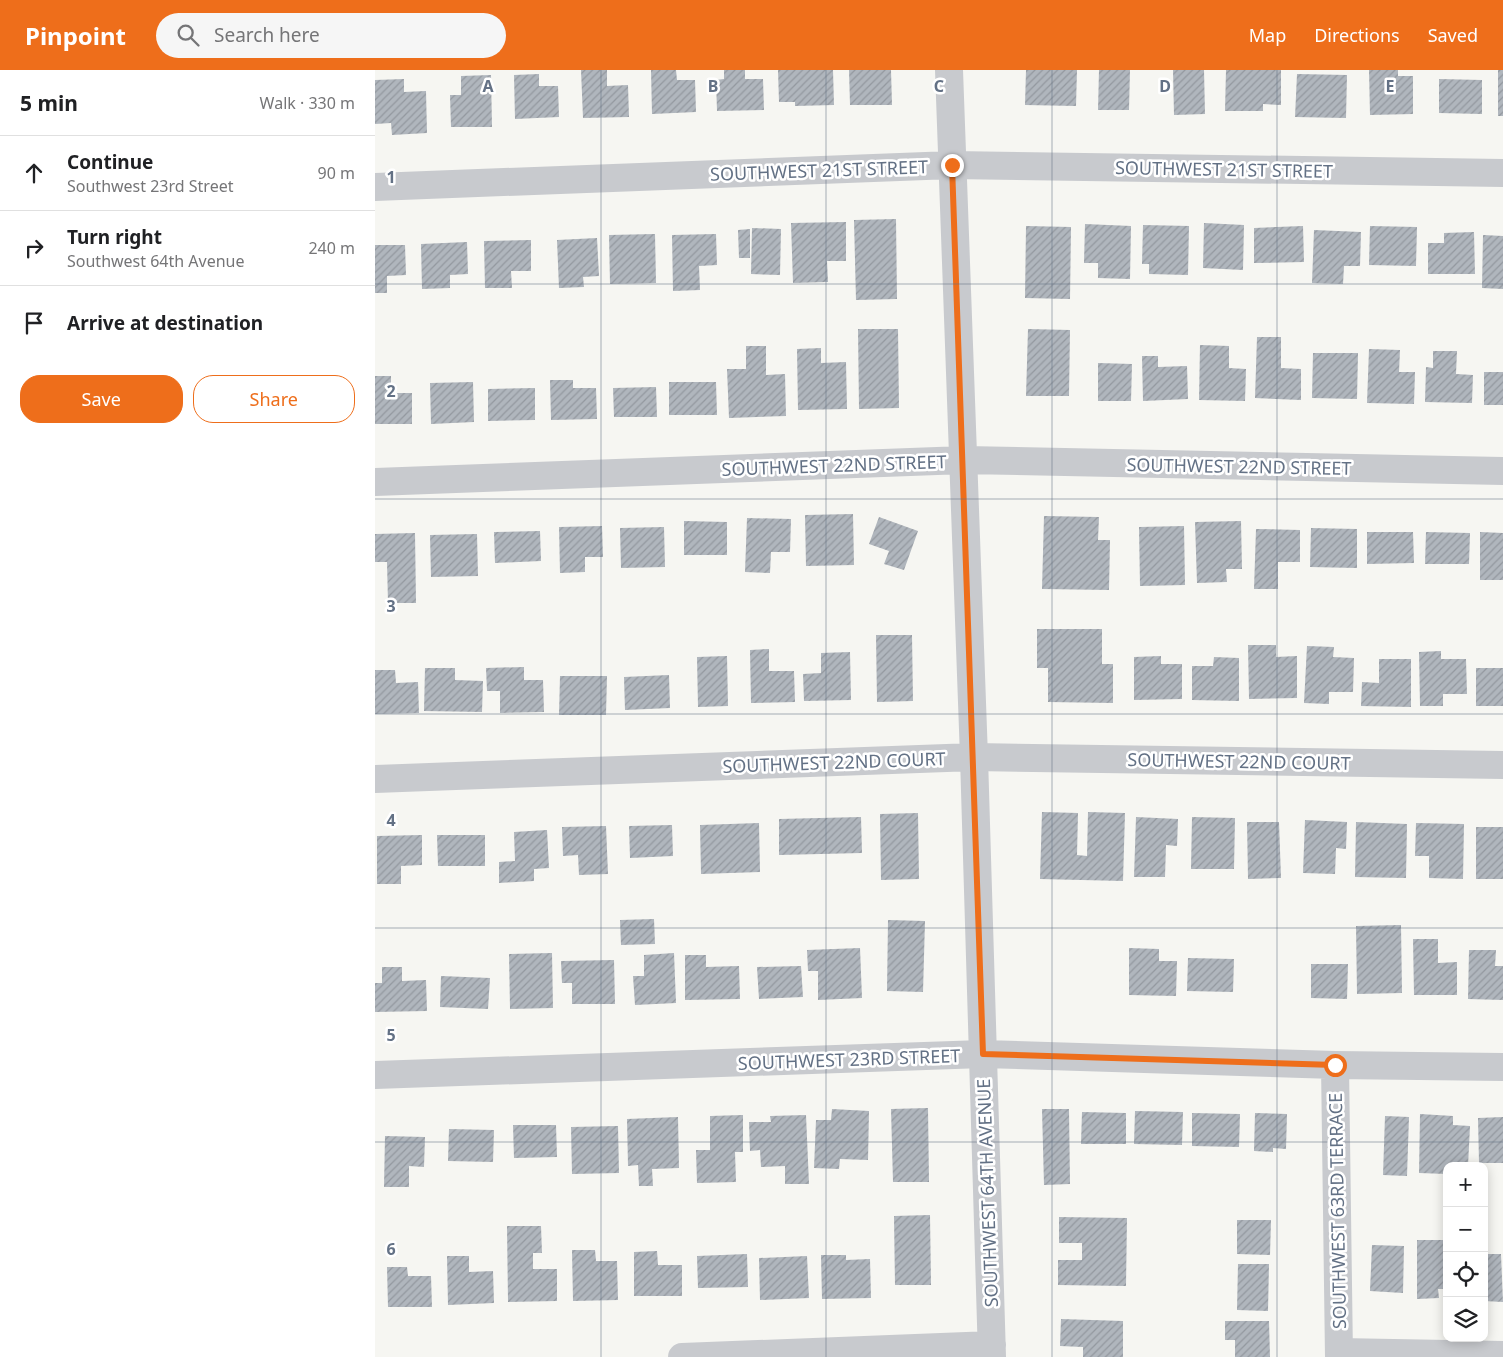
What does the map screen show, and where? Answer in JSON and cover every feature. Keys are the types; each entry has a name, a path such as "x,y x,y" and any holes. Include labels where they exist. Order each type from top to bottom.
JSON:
{"street":[{"name":"SOUTHWEST 64TH AVENUE","path":"949,70 974,757 992,1351"},
{"name":"SOUTHWEST 21ST STREET","path":"375,187 952,165 1503,173"},
{"name":"SOUTHWEST 22ND STREET","path":"375,482 964,460 1503,471"},
{"name":"SOUTHWEST 22ND COURT","path":"375,779 974,757 1503,765"},
{"name":"SOUTHWEST 23RD STREET","path":"375,1075 983,1054 1335,1065 1503,1067"},
{"name":"SOUTHWEST 63RD TERRACE","path":"1335,1065 1339,1355"},
{"path":"682,1357 992,1351"},
{"path":"1339,1355 1503,1355"}],"building":[{"path":"581,70 607,70 607,86 628,85 629,117 583,118"},
{"path":"651,70 676,70 677,80 695,80 696,112 652,114"},
{"path":"724,70 745,70 745,79 763,79 764,110 717,111 716,80 724,79"},
{"path":"778,70 833,70 834,105 795,106 795,102 779,102"},
{"path":"849,70 891,70 892,105 850,105"},
{"path":"1026,70 1077,70 1076,106 1025,105"},
{"path":"1099,70 1130,70 1129,110 1098,110"},
{"path":"1173,70 1204,70 1205,114 1174,115"},
{"path":"1226,70 1281,70 1281,105 1263,104 1263,111 1225,111"},
{"path":"1369,70 1398,70 1398,76 1413,76 1413,114 1370,115"},
{"path":"1498,70 1503,70 1503,116 1498,116"},
{"path":"539,74 539,86 558,86 559,117 515,119 514,75"},
{"path":"1297,74 1347,75 1346,118 1295,117"},
{"path":"491,75 492,127 451,127 450,95 461,95 461,76"},
{"path":"404,79 404,92 426,91 427,133 392,135 391,123 375,124 375,80"},
{"path":"1439,79 1482,80 1482,114 1439,113"},
{"path":"896,219 897,299 856,300 854,220"},
{"path":"846,222 846,261 827,261 828,282 793,283 791,223"},
{"path":"1204,223 1244,225 1243,270 1203,268"},
{"path":"1085,224 1131,226 1130,279 1098,278 1098,263 1084,263"},
{"path":"1143,225 1189,226 1188,275 1149,274 1149,264 1142,264"},
{"path":"1026,226 1071,227 1070,299 1025,298"},
{"path":"1303,226 1304,262 1254,263 1254,228"},
{"path":"1370,226 1417,227 1416,266 1369,265"},
{"path":"752,228 781,229 780,275 751,274"},
{"path":"750,229 750,258 739,258 738,230"},
{"path":"1314,230 1361,232 1360,266 1344,266 1343,284 1312,283"},
{"path":"1474,232 1475,274 1428,274 1428,243 1444,243 1444,233"},
{"path":"655,234 656,283 610,284 609,235"},
{"path":"716,234 717,265 699,266 700,290 673,291 672,235"},
{"path":"1483,235 1503,236 1503,289 1482,288"},
{"path":"597,238 599,276 583,277 584,287 559,288 557,240"},
{"path":"531,240 531,271 511,271 512,288 485,288 484,241"},
{"path":"467,242 468,274 450,275 450,288 422,289 421,244"},
{"path":"375,245 405,245 406,275 387,276 387,293 375,293"},
{"path":"858,329 898,329 899,408 859,409"},
{"path":"1028,329 1070,330 1069,396 1026,396"},
{"path":"1257,337 1281,337 1281,368 1301,369 1301,400 1255,398"},
{"path":"1200,345 1229,346 1229,368 1246,369 1245,401 1199,400"},
{"path":"746,346 766,346 766,375 785,374 786,416 729,418 727,369 746,369"},
{"path":"821,348 821,363 846,362 847,409 798,410 797,349"},
{"path":"1369,349 1400,350 1399,372 1415,372 1414,404 1367,403"},
{"path":"1433,351 1457,351 1456,374 1473,375 1472,403 1425,402 1426,367 1433,368"},
{"path":"1313,353 1358,353 1357,399 1312,398"},
{"path":"1142,356 1158,356 1158,367 1187,366 1188,399 1143,401"},
{"path":"1098,363 1132,364 1131,401 1098,401"},
{"path":"1484,372 1503,372 1503,405 1484,405"},
{"path":"375,376 391,376 391,393 412,393 412,424 375,424"},
{"path":"550,380 573,380 573,388 596,388 597,419 551,420"},
{"path":"473,382 474,422 431,424 430,383"},
{"path":"669,382 716,382 717,415 669,415"},
{"path":"656,387 657,417 614,417 613,388"},
{"path":"535,388 535,420 488,421 488,389"},
{"path":"853,514 854,565 806,566 805,515"},
{"path":"1044,516 1099,517 1098,540 1110,540 1109,590 1042,589"},
{"path":"879,517 918,531 904,570 884,564 889,551 869,544"},
{"path":"747,518 791,519 790,552 771,552 770,573 745,572"},
{"path":"684,521 727,522 727,555 684,555"},
{"path":"1241,521 1242,569 1226,569 1227,582 1197,583 1195,522"},
{"path":"602,526 603,557 585,557 585,572 560,573 559,527"},
{"path":"1184,526 1185,585 1140,586 1139,527"},
{"path":"664,527 665,567 621,568 620,528"},
{"path":"1311,528 1357,529 1357,568 1310,567"},
{"path":"1256,529 1300,530 1300,562 1278,562 1278,589 1254,589"},
{"path":"540,531 541,561 495,563 494,532"},
{"path":"1367,532 1413,532 1414,563 1367,564"},
{"path":"1426,532 1470,533 1469,564 1425,564"},
{"path":"1480,532 1503,533 1503,580 1480,580"},
{"path":"415,533 416,603 388,603 387,562 375,562 375,534"},
{"path":"477,534 478,576 431,577 430,535"},
{"path":"1037,629 1102,629 1102,664 1113,664 1113,703 1048,702 1048,668 1037,668"},
{"path":"876,635 912,635 913,701 877,702"},
{"path":"1248,645 1276,645 1276,657 1297,656 1297,698 1249,699"},
{"path":"1307,646 1334,647 1333,657 1354,658 1353,692 1329,692 1329,704 1304,703"},
{"path":"769,649 769,671 794,671 795,702 751,703 750,650"},
{"path":"1441,651 1441,659 1466,659 1467,694 1443,694 1443,706 1420,706 1419,652"},
{"path":"850,652 851,700 804,701 803,674 821,673 821,653"},
{"path":"727,656 728,706 698,707 697,657"},
{"path":"1161,656 1161,664 1182,664 1182,699 1134,700 1134,657"},
{"path":"1214,657 1239,658 1239,701 1192,700 1192,666 1213,666"},
{"path":"1379,659 1411,659 1411,707 1361,706 1362,682 1379,683"},
{"path":"524,667 524,680 543,680 544,712 500,713 500,691 487,691 486,668"},
{"path":"425,668 455,668 455,680 483,681 482,712 424,711"},
{"path":"1476,668 1503,668 1503,706 1476,706"},
{"path":"375,670 395,670 396,683 418,682 419,713 375,714"},
{"path":"669,675 670,708 625,710 624,677"},
{"path":"560,676 607,676 606,715 559,715"},
{"path":"1042,812 1078,813 1077,855 1087,856 1088,812 1125,813 1123,881 1040,879"},
{"path":"918,813 919,879 881,880 880,814"},
{"path":"861,817 862,853 779,855 779,819"},
{"path":"1136,817 1178,819 1177,846 1166,845 1165,877 1134,877"},
{"path":"1192,817 1235,818 1234,869 1191,869"},
{"path":"1305,820 1347,822 1346,849 1336,848 1335,874 1303,873"},
{"path":"1247,822 1279,822 1281,878 1248,879"},
{"path":"1356,822 1407,824 1406,878 1355,877"},
{"path":"759,823 760,872 701,874 700,825"},
{"path":"1416,823 1464,824 1463,879 1429,878 1429,856 1415,856"},
{"path":"672,825 673,856 630,858 629,826"},
{"path":"606,826 608,874 579,875 578,855 563,856 562,827"},
{"path":"1476,827 1503,827 1503,879 1476,879"},
{"path":"547,830 549,868 534,869 534,881 499,883 499,862 515,861 514,832"},
{"path":"422,835 422,865 401,866 401,884 377,884 377,836"},
{"path":"437,835 485,835 485,866 438,866"},
{"path":"654,919 655,944 621,945 620,920"},
{"path":"888,920 925,921 923,992 887,991"},
{"path":"1401,925 1402,993 1357,994 1356,926"},
{"path":"1413,939 1438,939 1438,963 1457,962 1457,995 1414,995"},
{"path":"860,948 862,998 818,1000 818,971 808,971 807,950"},
{"path":"1129,948 1159,949 1159,961 1177,961 1176,996 1129,995"},
{"path":"1469,950 1496,950 1495,966 1503,966 1503,1000 1468,999"},
{"path":"552,953 553,1008 510,1009 509,954"},
{"path":"674,953 676,1003 635,1005 633,976 644,976 644,955"},
{"path":"685,955 706,955 706,967 739,966 740,999 685,1000"},
{"path":"1188,958 1234,959 1233,992 1187,991"},
{"path":"614,960 615,1004 572,1004 572,983 562,983 561,961"},
{"path":"1311,964 1348,964 1347,999 1311,998"},
{"path":"801,966 803,997 759,999 757,967"},
{"path":"382,967 402,967 402,981 426,980 427,1011 375,1012 375,983 382,983"},
{"path":"441,976 490,978 488,1009 440,1007"},
{"path":"928,1108 929,1182 893,1182 891,1109"},
{"path":"832,1109 869,1111 868,1160 840,1159 839,1169 814,1168 816,1120 831,1120"},
{"path":"1042,1109 1069,1109 1070,1184 1044,1185"},
{"path":"1135,1111 1183,1112 1182,1145 1134,1144"},
{"path":"1082,1112 1126,1113 1126,1144 1081,1144"},
{"path":"1192,1113 1240,1114 1239,1147 1192,1146"},
{"path":"1255,1113 1287,1114 1286,1149 1273,1148 1273,1152 1254,1151"},
{"path":"1420,1114 1453,1116 1453,1125 1470,1126 1468,1162 1443,1162 1443,1174 1419,1173"},
{"path":"743,1115 743,1152 735,1152 736,1182 697,1183 696,1150 710,1150 710,1116"},
{"path":"806,1115 809,1184 785,1184 785,1166 761,1167 760,1150 750,1151 749,1122 771,1122 770,1116"},
{"path":"1385,1116 1409,1117 1407,1176 1383,1175"},
{"path":"678,1117 679,1168 652,1169 653,1186 639,1186 638,1165 628,1166 627,1119"},
{"path":"1503,1117 1503,1163 1479,1162 1478,1118"},
{"path":"513,1125 556,1125 557,1157 514,1158"},
{"path":"618,1126 619,1173 572,1174 571,1127"},
{"path":"449,1129 494,1130 493,1162 448,1161"},
{"path":"385,1136 425,1137 424,1167 409,1166 409,1187 384,1187"},
{"path":"930,1215 931,1285 895,1285 894,1216"},
{"path":"1059,1217 1127,1218 1126,1286 1058,1285 1058,1260 1082,1260 1082,1243 1059,1243"},
{"path":"1237,1220 1271,1220 1270,1255 1237,1254"},
{"path":"507,1226 541,1226 542,1253 533,1253 533,1269 557,1269 557,1301 508,1302"},
{"path":"1417,1240 1443,1240 1443,1289 1438,1289 1439,1298 1417,1299"},
{"path":"1372,1245 1404,1246 1403,1293 1370,1291"},
{"path":"572,1250 595,1250 596,1261 617,1261 618,1300 573,1301"},
{"path":"657,1251 658,1265 682,1265 682,1296 634,1296 634,1252"},
{"path":"747,1254 748,1287 698,1288 697,1256"},
{"path":"1488,1254 1501,1254 1503,1302 1488,1301"},
{"path":"821,1255 846,1255 846,1260 870,1259 871,1298 822,1299"},
{"path":"447,1256 469,1256 469,1272 493,1271 494,1303 448,1305"},
{"path":"807,1256 809,1298 760,1300 759,1258"},
{"path":"1238,1264 1269,1264 1268,1311 1237,1310"},
{"path":"387,1267 407,1267 408,1276 431,1276 432,1307 388,1307"},
{"path":"1061,1319 1123,1321 1123,1357 1083,1357 1083,1347 1060,1346"},
{"path":"1225,1321 1269,1321 1270,1357 1235,1357 1235,1340 1225,1340"}],"route":[{"path":"952,165 964,460 983,1054 1335,1065"}]}
